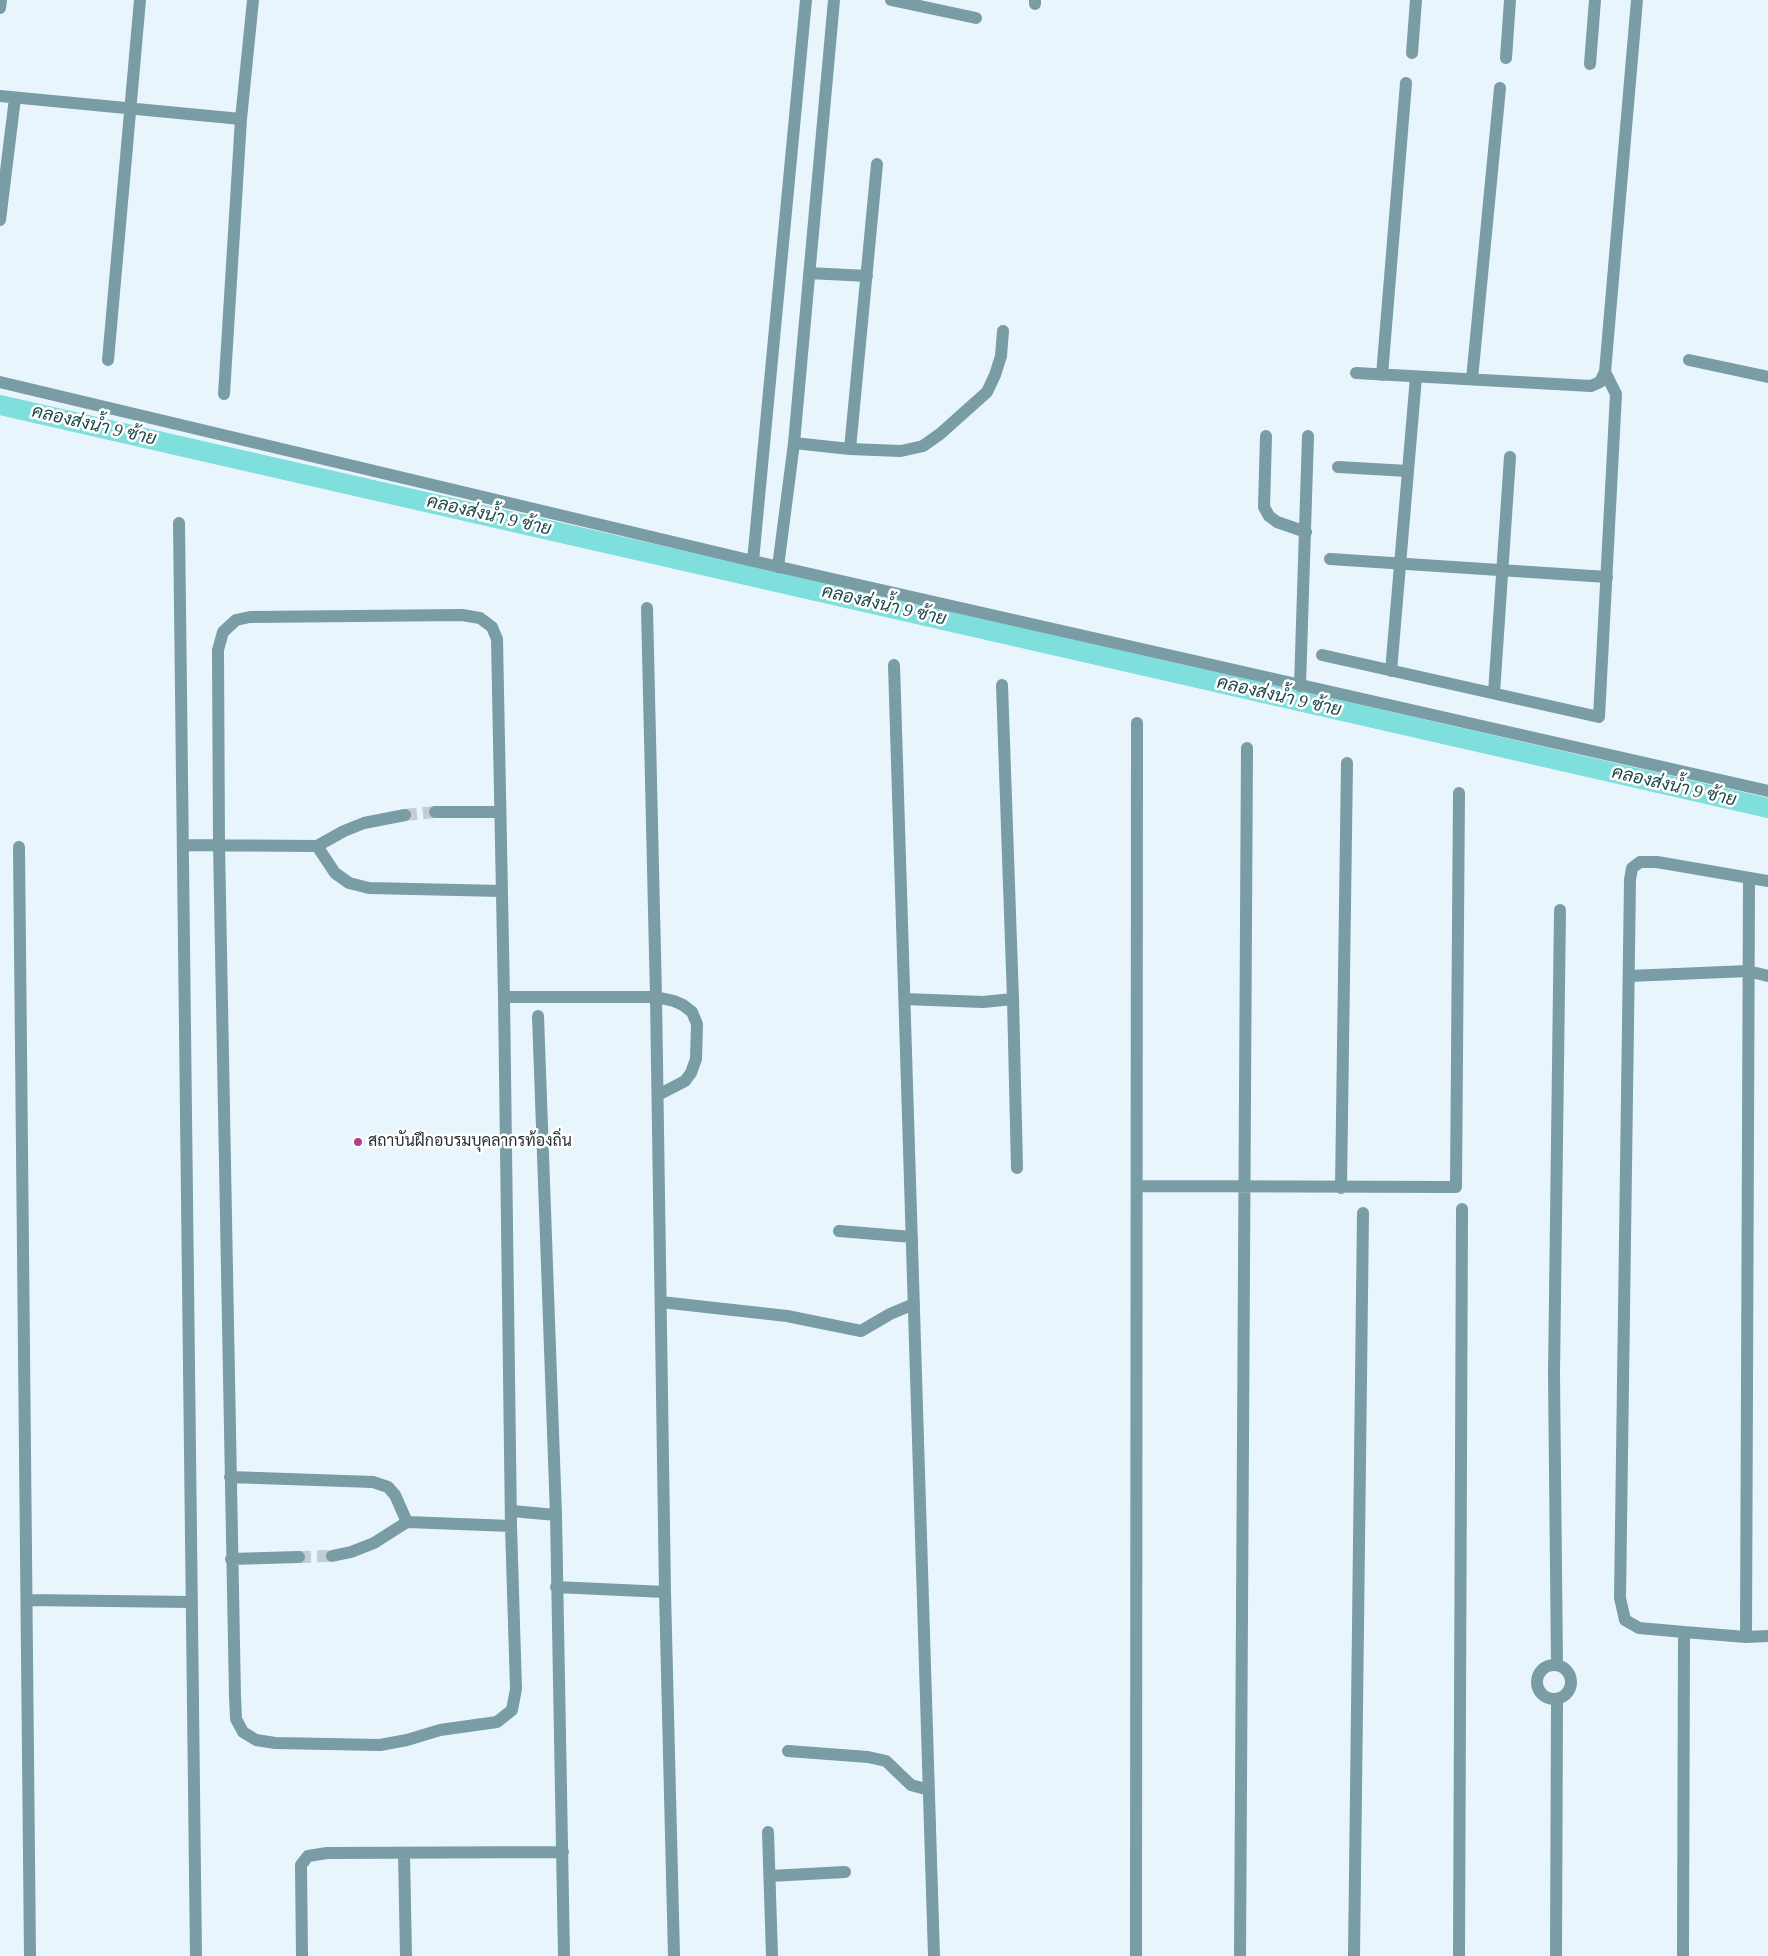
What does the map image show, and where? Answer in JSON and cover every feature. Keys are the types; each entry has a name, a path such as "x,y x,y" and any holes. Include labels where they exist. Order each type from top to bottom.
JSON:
{"street":[{"path":"0,8 1,0"},
{"path":"108,360 140,0"},
{"path":"224,394 241,119 253,0"},
{"path":"753,561 806,0"},
{"path":"778,567 794,443 834,0"},
{"path":"891,0 976,18"},
{"path":"1412,53 1416,0"},
{"path":"1506,58 1510,0"},
{"path":"1590,64 1595,0"},
{"path":"1356,373 1591,386 1600,382 1605,372 1637,0"},
{"path":"1382,375 1406,83"},
{"path":"1472,380 1500,88"},
{"path":"0,96 241,119"},
{"path":"0,220 15,98"},
{"path":"850,449 877,164"},
{"path":"809,273 867,276"},
{"path":"794,443 850,449 901,451 923,446 940,434 987,392 1001,356 1003,331"},
{"path":"1690,360 1768,377"},
{"path":"1322,655 1599,717 1616,394 1605,372"},
{"path":"1391,670 1416,376"},
{"path":"0,382 778,567 1768,791"},
{"path":"1266,436 1264,507 1269,516 1277,522 1306,532"},
{"path":"1300,686 1308,436"},
{"path":"1494,693 1510,457"},
{"path":"1338,467 1408,471"},
{"path":"179,523 196,1956"},
{"path":"1330,559 1606,578"},
{"path":"647,608 658,1095 665,1592 674,1956"},
{"path":"462,615 480,618 492,626 497,639 511,1526 516,1690 512,1710 497,1722 440,1730 380,1745 275,1743 256,1740 243,1732 236,1719 231,1559 220,844 218,650 223,632 236,620 250,617 462,615"},
{"path":"894,666 934,1956"},
{"path":"1002,685 1017,1168"},
{"path":"1136,1956 1137,723"},
{"path":"1240,1956 1247,748"},
{"path":"1341,1188 1347,763"},
{"path":"1137,1186 1244,1188 1456,1187 1459,793"},
{"path":"435,812 500,812"},
{"path":"182,845 317,846 344,831 364,823 405,815"},
{"path":"317,846 335,873 350,883 369,888 502,891"},
{"path":"19,848 30,1956"},
{"path":"1768,881 1657,862 1640,862 1632,868 1620,1598 1625,1620 1639,1628 1746,1637 1768,1636"},
{"path":"1746,1637 1749,878"},
{"path":"1557,1665 1554,1374 1560,910"},
{"path":"1629,976 1748,971 1768,976"},
{"path":"504,997 656,997 683,1005 692,1012 697,1024 696,1058 691,1073 685,1081 658,1095"},
{"path":"905,999 956,1002 1013,999"},
{"path":"538,1016 556,1515 564,1956"},
{"path":"1459,1956 1462,1209"},
{"path":"1354,1956 1363,1213"},
{"path":"839,1231 912,1237"},
{"path":"661,1302 787,1316 861,1331 890,1314 914,1304"},
{"path":"230,1477 372,1482 388,1487 395,1495 407,1522"},
{"path":"512,1511 556,1515"},
{"path":"332,1556 351,1552 374,1543 407,1522 511,1526"},
{"path":"231,1559 299,1557"},
{"path":"556,1587 665,1592"},
{"path":"27,1600 191,1602"},
{"path":"1683,1956 1684,1632"},
{"path":"1557,1665 1565,1668 1570,1674 1572,1682 1570,1690 1564,1697 1557,1700 1548,1699 1541,1694 1537,1686 1538,1678 1542,1670 1548,1666 1557,1665"},
{"path":"1556,1956 1557,1700"},
{"path":"788,1751 868,1757 886,1761 910,1785 929,1790"},
{"path":"768,1832 772,1956"},
{"path":"302,1956 302,1865 308,1856 328,1853 563,1852"},
{"path":"404,1853 406,1956"},
{"path":"770,1876 845,1872"}],"waterway":[{"name":"คลองส่งน้ำ 9 ซ้าย","path":"0,405 1768,808"}],"tunnel":[{"path":"405,815 435,812"},
{"path":"299,1557 332,1556"}],"place":[{"name":"สถาบันฝึกอบรมบุคลากรท้องถิ่น","path":"358,1142"}]}
